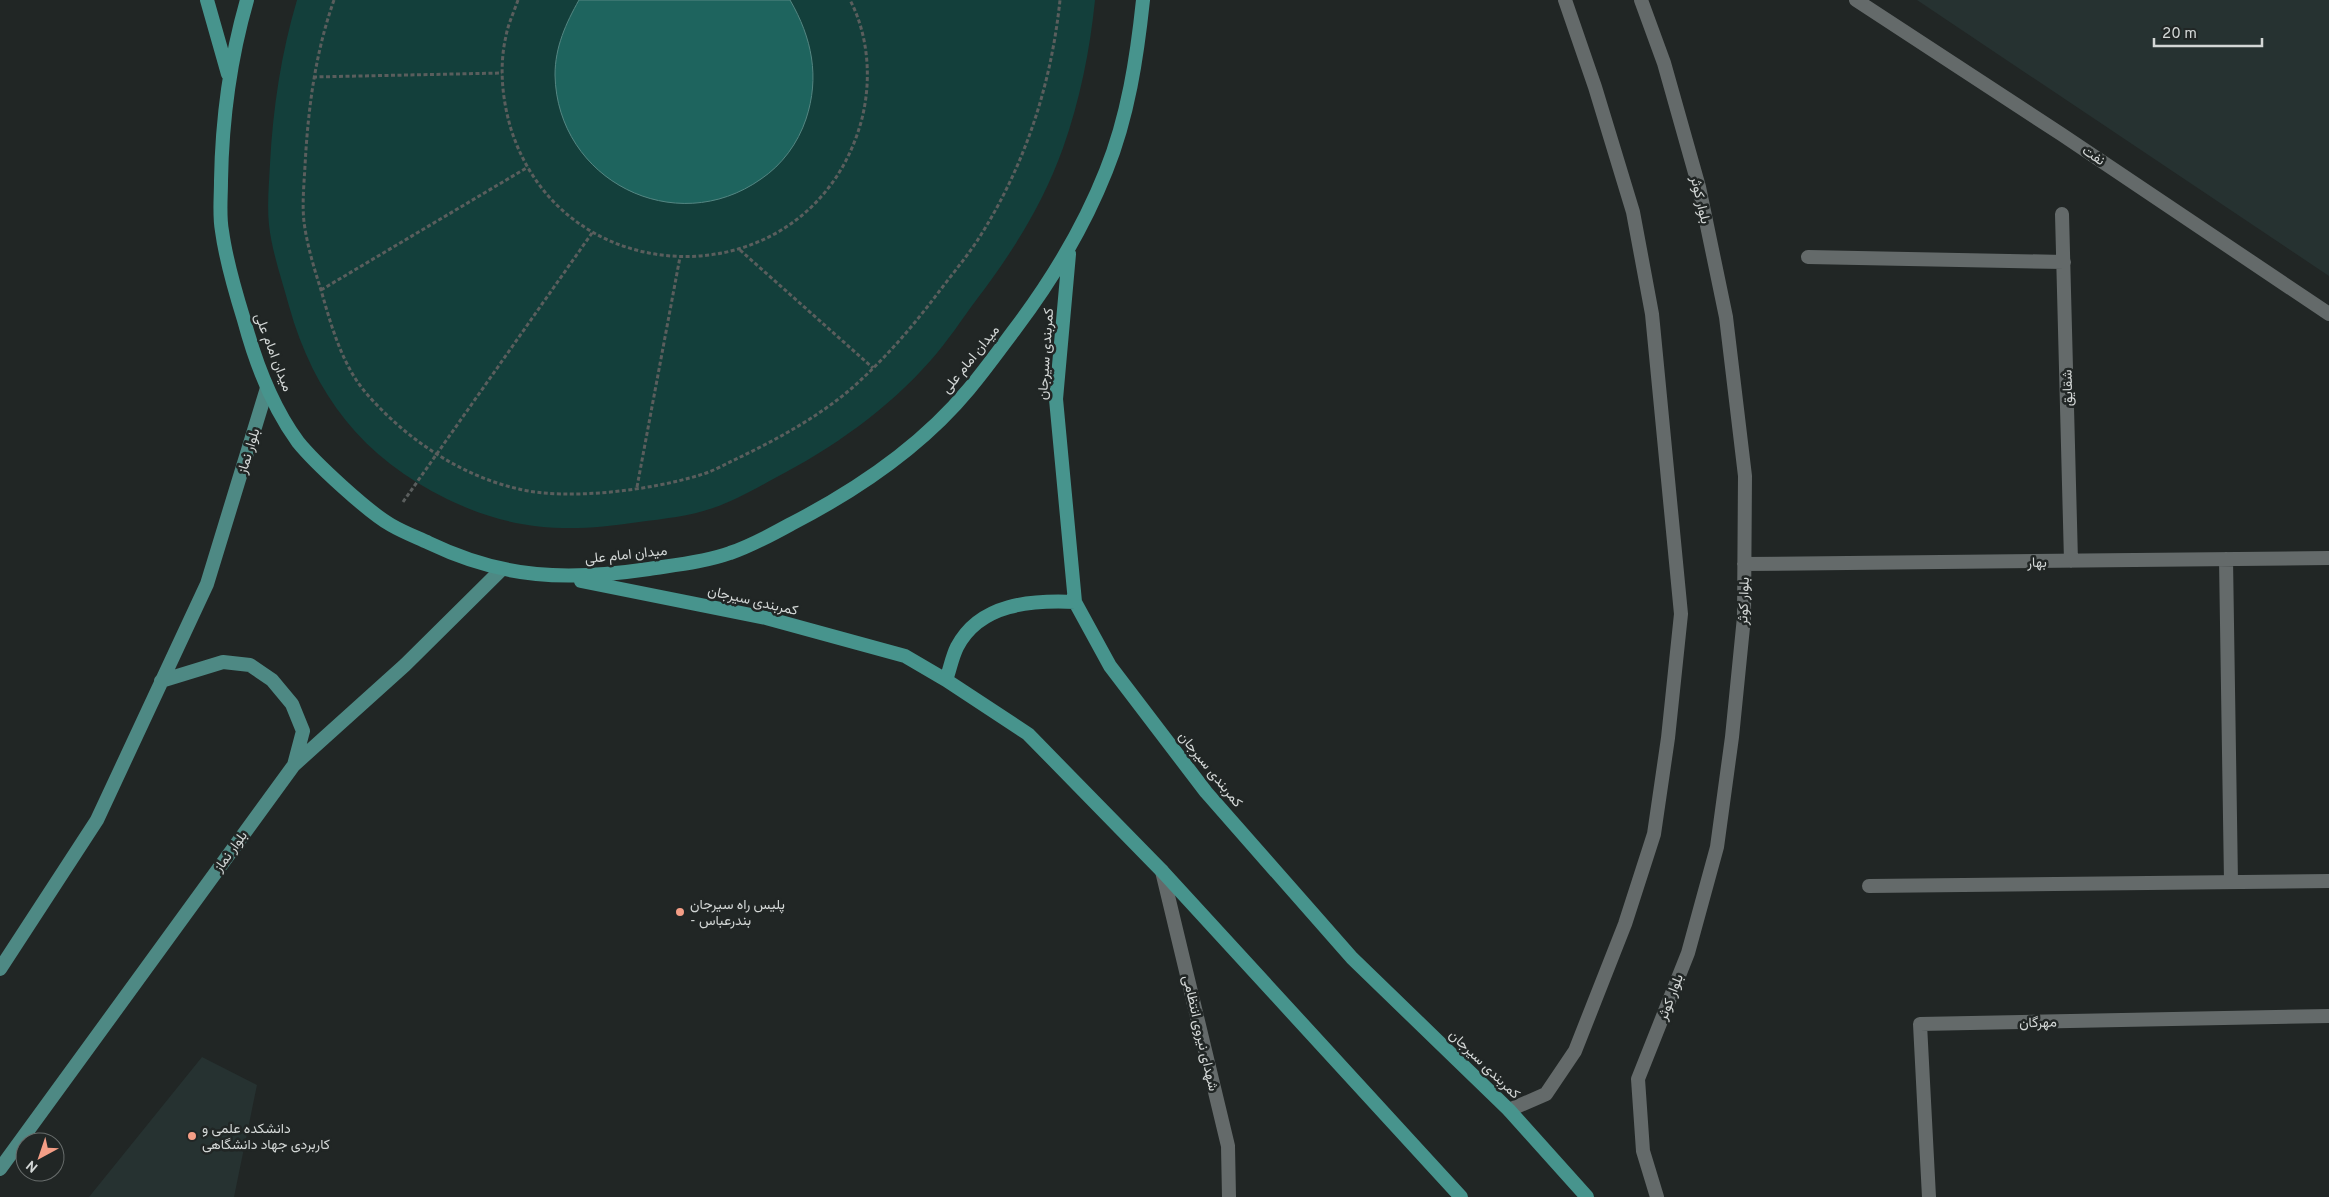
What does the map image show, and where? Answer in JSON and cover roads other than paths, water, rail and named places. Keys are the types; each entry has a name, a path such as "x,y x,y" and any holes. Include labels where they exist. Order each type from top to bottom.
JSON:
{"highway":[{"path":"207,0 229,78"},
{"name":"میدان امام علی","path":"247,0 229,78 224,126 221,229 247,334 267,388 298,442 341,484 388,524 444,550 501,570 563,577 621,573 729,554 822,508 863,482 902,454 968,390 1045,289 1069,249 1108,167 1122,121 1133,74 1143,0"},
{"name":"کمربندی سیرجان","path":"1069,249 1056,399 1075,602 1110,666 1206,792 1352,958 1510,1110 1587,1197"},
{"name":"کمربندی سیرجان","path":"563,577 766,618 905,656 946,680 1028,734 1162,871 1461,1197"},
{"path":"946,680 958,646 985,616 1005,607 1029,603 1075,602"}],"main road":[{"name":"بلوار نماز","path":"0,969 97,820 162,682 207,584 267,388"},
{"name":"بلوار نماز","path":"0,1169 294,765 405,665 501,570"},
{"path":"162,682 223,662 250,665 272,680 292,704 303,731 294,765"}],"street":[{"path":"1510,1110 1546,1094 1575,1051 1625,924 1654,834 1668,738 1681,614 1652,314 1633,212 1595,86 1566,0"},
{"name":"بلوار کوثر","path":"1641,0 1664,63 1698,187 1726,317 1745,476 1744,618 1732,737 1718,847 1688,953 1638,1079 1644,1151 1657,1197"},
{"name":"نفت","path":"1856,0 2061,134 2329,314"},
{"name":"شقایق","path":"2062,214 2070,561"},
{"path":"1808,257 2064,262"},
{"name":"بهار","path":"1744,564 2329,558"},
{"path":"2226,559 2231,882"},
{"name":"شهدای نیروی انتظامی","path":"1162,871 1228,1146 1229,1197"},
{"path":"1868,886 2329,881"},
{"name":"مهرگان","path":"1929,1197 1920,1024 2329,1016"}],"place":[{"name":"پلیس راه سیرجان - بندرعباس","path":"680,912"},
{"name":"دانشکده علمی و کاربردی جهاد دانشگاهی","path":"192,1136"}]}
